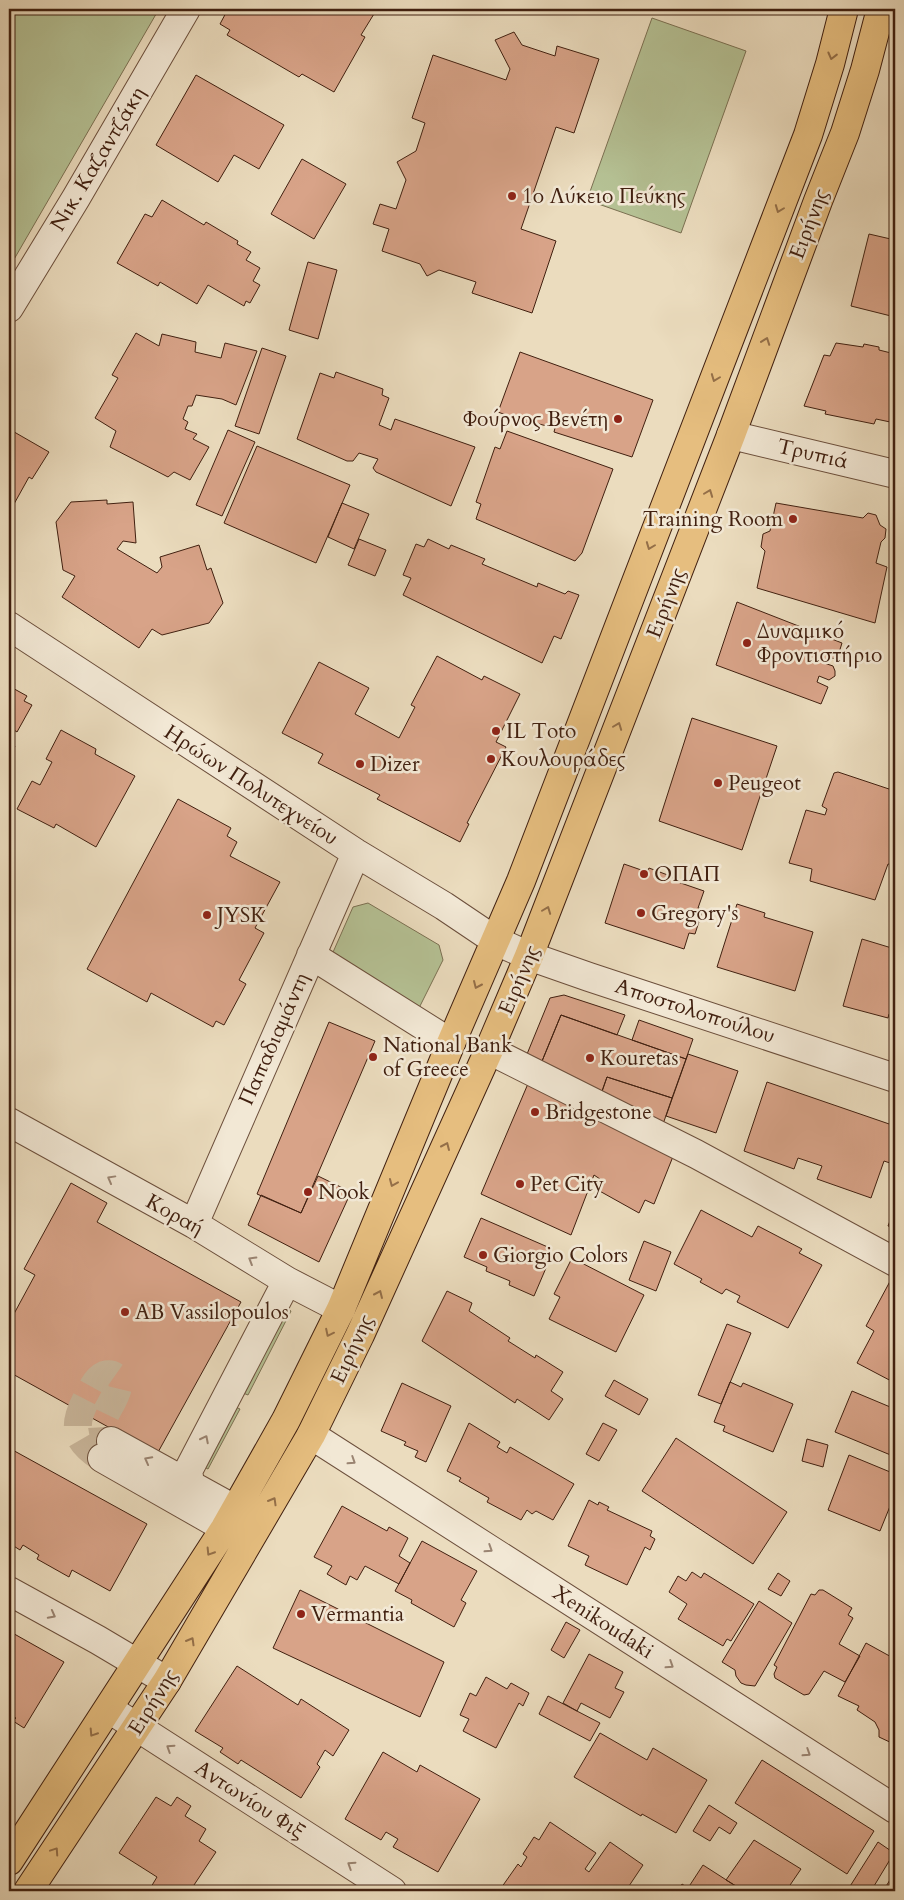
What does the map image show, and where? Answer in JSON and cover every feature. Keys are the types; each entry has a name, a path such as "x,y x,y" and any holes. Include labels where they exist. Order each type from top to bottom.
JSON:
{"main road":[{"name":"Ειρήνης","path":"28,1891 167,1681 311,1435 360,1335 490,1050 529,956 732,435 844,133 865,70 880,9"},
{"name":"Ειρήνης","path":"9,1861 231,1519 286,1420 341,1309 528,863 808,135 830,64 838,10"}],"street":[{"name":"Νικ. Καζαντζάκη","path":"9,308 76,198 186,9"},
{"name":"Τρυπιά","path":"732,435 895,474"},
{"name":"Ηρώων Πολυτεχνείου","path":"9,626 356,854 444,906 496,941"},
{"name":"Παπαδιαμάντη","path":"194,1224 356,854"},
{"name":"Αποστολοπούλου","path":"496,941 529,956 895,1078"},
{"path":"311,955 451,1043"},
{"path":"490,1050 696,1154 895,1262"},
{"name":"Κοραή","path":"9,1122 194,1224 287,1280 341,1309"},
{"path":"190,1483 188,1471 287,1280"},
{"name":"Xenikoudaki","path":"311,1435 895,1809"},
{"path":"107,1449 190,1483 231,1519 107,1449"},
{"path":"9,1592 167,1681"},
{"name":"Αντωνίου Φιξ","path":"109,1709 392,1891"}],"green space":[{"path":"9,9 159,9 9,268"},
{"path":"652,18 746,51 681,233 587,200"},
{"path":"368,903 439,945 443,960 417,1012 330,959 353,907"},
{"path":"281,1306 291,1311 248,1395 238,1391"},
{"path":"231,1405 240,1409 208,1469 200,1465"}],"building":[{"path":"228,9 377,9 361,35 365,37 334,92 302,74 299,77 227,35 230,30 220,24"},
{"path":"514,32 522,45 555,56 557,46 599,59 574,133 556,127 521,229 556,241 532,313 472,293 476,282 439,270 427,276 420,264 382,251 389,229 373,224 380,204 396,209 406,180 397,162 416,151 425,123 412,118 433,55 506,80 510,69 495,40"},
{"path":"196,75 284,125 259,169 234,155 218,182 156,145"},
{"path":"302,159 346,184 314,239 271,214"},
{"path":"895,187 895,210 890,209"},
{"path":"162,200 204,225 206,222 238,241 237,244 251,252 246,260 260,268 253,281 260,285 250,303 246,301 244,306 208,285 197,304 160,282 158,286 117,263 145,214 152,217"},
{"path":"869,234 895,240 895,317 851,306"},
{"path":"308,262 337,270 318,339 289,330"},
{"path":"136,333 159,346 162,334 196,342 195,352 221,358 225,343 257,351 236,405 222,399 196,395 192,406 188,406 183,419 188,422 185,429 197,434 193,439 209,447 190,480 174,472 168,477 110,447 116,431 95,418 118,378 112,375"},
{"path":"836,343 863,347 864,344 879,347 879,350 895,354 895,423 876,419 874,424 825,414 826,411 804,406 824,355 830,356"},
{"path":"262,348 286,356 259,434 235,426"},
{"path":"520,352 653,400 632,457 554,432 555,428 539,424 538,427 498,412"},
{"path":"336,372 383,389 382,395 389,398 379,425 391,430 395,419 475,447 451,506 376,472 373,468 378,459 359,453 353,461 347,461 297,439 320,373 334,378"},
{"path":"9,429 49,452 32,479 29,477 9,513"},
{"path":"228,430 255,442 222,516 196,505"},
{"path":"507,431 613,469 582,553 575,561 476,519 481,504 476,502 495,447 500,449"},
{"path":"257,446 350,485 316,563 224,523"},
{"path":"107,500 107,504 133,502 136,543 123,541 117,549 157,573 162,567 160,557 199,545 207,570 211,568 223,603 209,623 162,635 152,629 139,648 62,597 75,576 63,570 56,522 71,502"},
{"path":"342,503 369,514 354,549 328,537"},
{"path":"776,503 863,518 868,513 876,515 880,525 886,529 885,538 881,542 876,563 887,567 875,623 757,588 765,551 761,547 763,534 770,531"},
{"path":"359,539 386,550 375,576 348,565"},
{"path":"428,539 449,549 451,545 485,559 482,564 537,587 538,583 565,594 568,591 579,595 561,639 554,636 542,663 403,595 411,578 403,575 416,544 424,547"},
{"path":"737,602 842,643 837,659 827,657 824,663 833,666 835,676 829,680 819,676 817,682 828,687 821,704 716,665"},
{"path":"437,656 482,680 484,676 520,694 496,742 506,747 467,823 469,824 460,842 377,799 380,795 318,763 323,754 282,733 319,662 369,688 355,714 399,738 415,707 411,705"},
{"path":"9,686 27,696 24,701 32,705 17,732 14,730 9,739"},
{"path":"895,713 895,729 891,727"},
{"name":"Peugeot","path":"692,718 777,746 742,850 659,821"},
{"path":"61,730 96,749 95,754 135,776 96,847 56,824 54,828 17,809 32,781 40,785 52,762 46,759"},
{"path":"9,742 15,746 11,754 14,755 9,764"},
{"path":"838,772 895,791 895,865 888,864 875,900 810,881 812,869 789,863 806,810 825,815 827,809 822,806 834,773"},
{"path":"178,799 231,828 227,836 237,842 230,856 280,882 255,928 264,933 239,980 246,984 224,1025 216,1021 213,1027 151,993 147,1002 87,969"},
{"path":"624,864 647,872 649,868 673,877 672,880 704,891 698,908 703,909 695,934 689,933 684,949 605,923"},
{"path":"737,904 765,913 764,917 813,932 795,991 717,967"},
{"path":"862,939 895,949 895,1016 889,1014 888,1018 843,1006"},
{"path":"564,995 625,1015 617,1035 561,1015 540,1066 525,1059 550,998"},
{"path":"561,1015 686,1059 672,1098 607,1077 600,1097 540,1066"},
{"path":"639,1020 693,1039 686,1059 632,1040"},
{"path":"329,1022 375,1041 301,1213 257,1194"},
{"path":"688,1054 738,1071 716,1133 666,1116"},
{"path":"607,1077 672,1098 661,1130 600,1097"},
{"path":"530,1079 676,1149 654,1204 645,1200 639,1213 596,1189 600,1179 594,1175 571,1235 481,1194"},
{"path":"767,1082 895,1126 895,1148 890,1163 884,1161 871,1198 817,1179 822,1166 798,1158 794,1169 744,1151"},
{"path":"318,1176 351,1192 319,1262 248,1225 261,1195 301,1213"},
{"name":"AB Vassilopoulos","path":"71,1183 107,1203 97,1222 241,1302 157,1454 9,1372 9,1323 35,1275 24,1269"},
{"path":"895,1208 895,1228 888,1226"},
{"path":"701,1210 752,1237 758,1226 802,1249 799,1253 822,1265 788,1328 737,1302 740,1296 726,1289 722,1294 700,1282 702,1279 674,1264"},
{"path":"481,1218 550,1248 548,1252 552,1254 534,1296 509,1285 510,1281 486,1271 487,1267 464,1257"},
{"path":"644,1241 671,1252 656,1291 629,1280"},
{"path":"572,1258 644,1295 616,1352 549,1319 560,1297 554,1294"},
{"path":"895,1272 895,1383 857,1363 874,1331 866,1326"},
{"path":"447,1291 472,1303 469,1311 510,1338 508,1341 535,1358 536,1355 563,1372 551,1391 563,1399 549,1420 517,1399 515,1403 422,1341"},
{"path":"727,1324 751,1333 721,1404 698,1395"},
{"path":"614,1380 648,1399 639,1415 605,1396"},
{"path":"730,1382 741,1387 743,1383 793,1404 773,1452 723,1431 725,1426 714,1422"},
{"path":"402,1383 451,1406 426,1462 415,1457 418,1451 404,1445 406,1442 381,1431"},
{"path":"852,1391 895,1409 895,1451 893,1456 835,1432"},
{"path":"469,1423 500,1442 497,1447 507,1453 510,1447 574,1484 553,1520 536,1511 532,1514 527,1510 521,1520 487,1502 489,1498 459,1481 461,1478 447,1471"},
{"path":"603,1423 617,1430 599,1461 586,1454"},
{"path":"676,1438 787,1512 753,1564 642,1491"},
{"path":"807,1439 828,1445 823,1467 802,1461"},
{"path":"9,1448 147,1524 110,1591 72,1570 69,1577 37,1559 39,1555 23,1545 20,1550 9,1543"},
{"path":"849,1455 895,1474 895,1494 880,1531 828,1510"},
{"path":"589,1500 598,1505 599,1502 609,1507 607,1510 652,1531 650,1536 655,1539 650,1550 645,1547 627,1585 585,1565 589,1556 568,1546"},
{"path":"342,1506 387,1531 389,1527 408,1538 399,1556 410,1563 399,1584 365,1566 357,1580 350,1576 346,1585 327,1574 332,1566 314,1557"},
{"path":"422,1541 477,1571 461,1600 466,1603 454,1627 411,1603 412,1600 395,1591"},
{"path":"692,1572 701,1578 704,1573 754,1604 731,1641 727,1639 723,1646 678,1619 687,1604 669,1592 678,1576 686,1581"},
{"path":"778,1573 790,1581 781,1596 768,1589"},
{"path":"300,1590 444,1662 420,1717 273,1648"},
{"path":"819,1590 823,1590 852,1608 848,1615 853,1618 839,1644 860,1656 845,1682 824,1671 809,1694 804,1695 775,1678 774,1674 777,1667 774,1665 811,1594 815,1595"},
{"path":"759,1601 792,1623 755,1686 741,1683 736,1676 735,1670 722,1662"},
{"path":"566,1622 580,1630 564,1658 551,1650"},
{"path":"9,1631 64,1662 24,1728 13,1721 16,1718 9,1714"},
{"path":"866,1643 895,1659 894,1744 879,1737 879,1730 875,1722 857,1710 859,1706 838,1696"},
{"path":"589,1654 623,1672 615,1688 624,1692 610,1718 581,1703 577,1711 563,1703"},
{"path":"237,1666 298,1705 301,1699 349,1730 333,1756 325,1750 317,1764 320,1767 301,1798 241,1760 238,1764 220,1752 223,1748 195,1731"},
{"path":"486,1677 507,1689 511,1683 529,1693 523,1706 519,1703 496,1748 463,1731 469,1719 460,1715 470,1693 476,1696"},
{"path":"548,1696 600,1723 590,1741 539,1714"},
{"path":"600,1733 647,1760 653,1748 707,1780 676,1833 642,1814 641,1816 574,1777"},
{"path":"383,1752 417,1772 420,1765 480,1799 438,1872 393,1847 398,1839 386,1832 381,1840 345,1819"},
{"path":"762,1760 874,1831 847,1874 735,1803"},
{"path":"156,1797 171,1806 177,1797 191,1806 185,1816 206,1829 199,1841 216,1852 190,1891 157,1891 151,1887 157,1877 119,1853"},
{"path":"709,1805 737,1823 730,1834 719,1827 710,1841 693,1831"},
{"path":"550,1822 596,1853 585,1869 589,1872 610,1842 643,1865 629,1886 632,1889 631,1891 499,1891 518,1864 521,1867 527,1857 523,1854 534,1837 539,1840"},
{"path":"754,1840 801,1869 786,1891 744,1891 726,1880"},
{"path":"878,1842 894,1853 871,1891 847,1891"},
{"path":"703,1865 742,1890 678,1891 682,1884 688,1888"},
{"path":"895,1872 895,1891 883,1891"}],"tunnel":[{"path":"102,1458 92,1451 80,1437 78,1421 84,1403 97,1380 109,1374 114,1375 118,1379 118,1388 103,1420 102,1427 104,1434 111,1441"}],"place":[{"name":"1ο Λύκειο Πεύκης","path":"512,196"},
{"name":"Φούρνος Βενέτη","path":"618,419"},
{"name":"Training Room","path":"793,519"},
{"name":"Δυναμικό Φροντιστήριο","path":"747,643"},
{"name":"IL Toto","path":"496,731"},
{"name":"Κουλουράδες","path":"491,759"},
{"name":"Dizer","path":"360,764"},
{"name":"Peugeot","path":"718,783"},
{"name":"ΟΠΑΠ","path":"644,874"},
{"name":"Gregory's","path":"641,913"},
{"name":"JYSK","path":"207,915"},
{"name":"National Bank of Greece","path":"373,1057"},
{"name":"Kouretas","path":"590,1058"},
{"name":"Bridgestone","path":"535,1112"},
{"name":"Pet City","path":"520,1184"},
{"name":"Nook","path":"308,1192"},
{"name":"Giorgio Colors","path":"483,1255"},
{"name":"AB Vassilopoulos","path":"125,1312"},
{"name":"Vermantia","path":"301,1614"}]}
